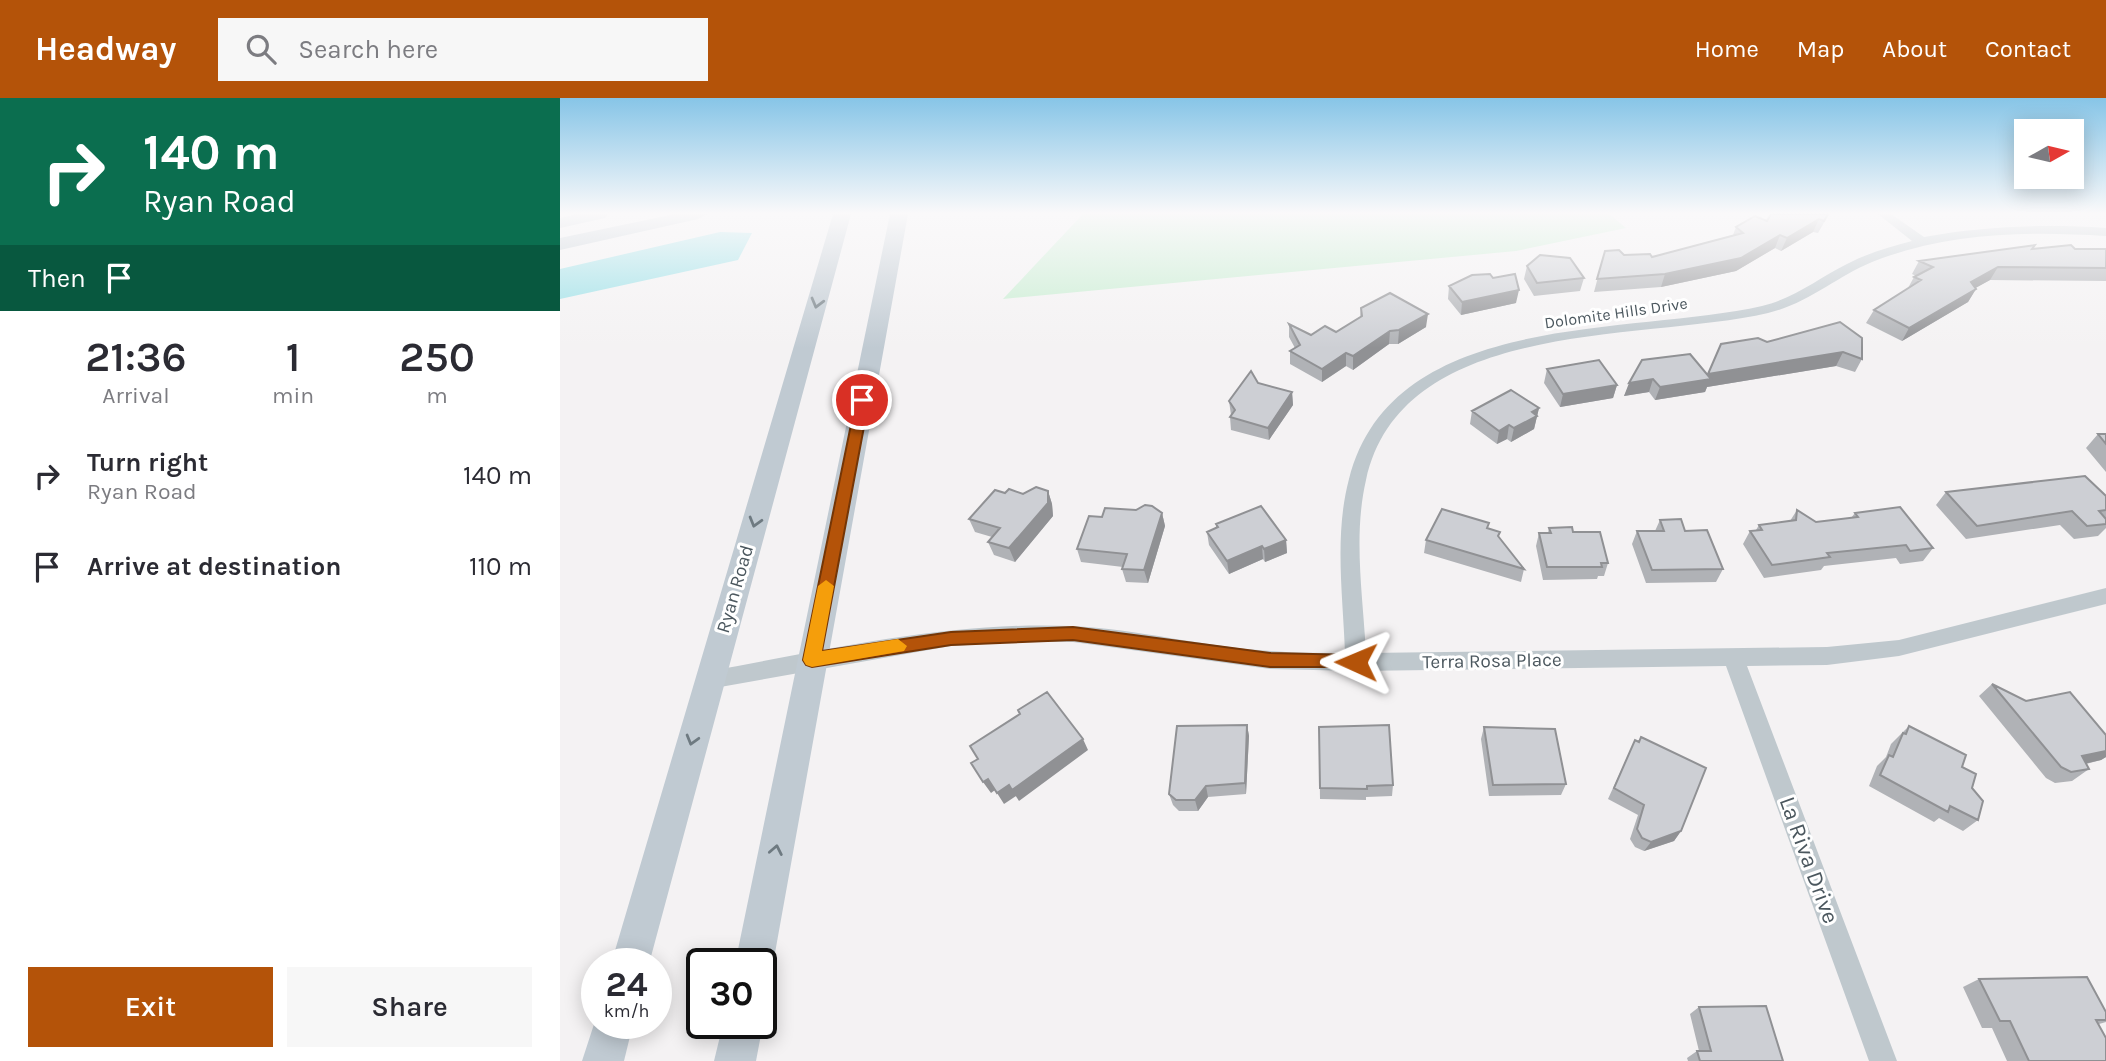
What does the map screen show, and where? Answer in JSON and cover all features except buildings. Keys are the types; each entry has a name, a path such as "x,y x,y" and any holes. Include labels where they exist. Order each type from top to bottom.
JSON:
{"main road":[{"name":"Ryan Road","path":"634,948 829,259"},
{"path":"757,948 890,259"},
{"path":"603,1061 609,1039"},
{"path":"736,1061 740,1039"}],"street":[{"name":"Dolomite Hills Drive","path":"1356,662 1353,493 1368,445 1390,414 1420,387 1472,359 1530,343 1765,310 1813,292 1871,259"},
{"name":"Terra Rosa Place","path":"709,680 951,638 1073,634 1270,660 1356,662 1827,656 1899,648 2106,596"},
{"name":"La Riva Drive","path":"1734,658 1883,1061"}],"green space":[{"path":"1041,259 1431,259 1003,299"}],"water":[{"path":"604,259 739,259 560,299 560,269"}],"slow traffic":[{"path":"826,586 812,660 898,646"}],"route":[{"path":"862,400 812,660 951,638 1073,634 1150,642 1270,660 1356,662"}]}
